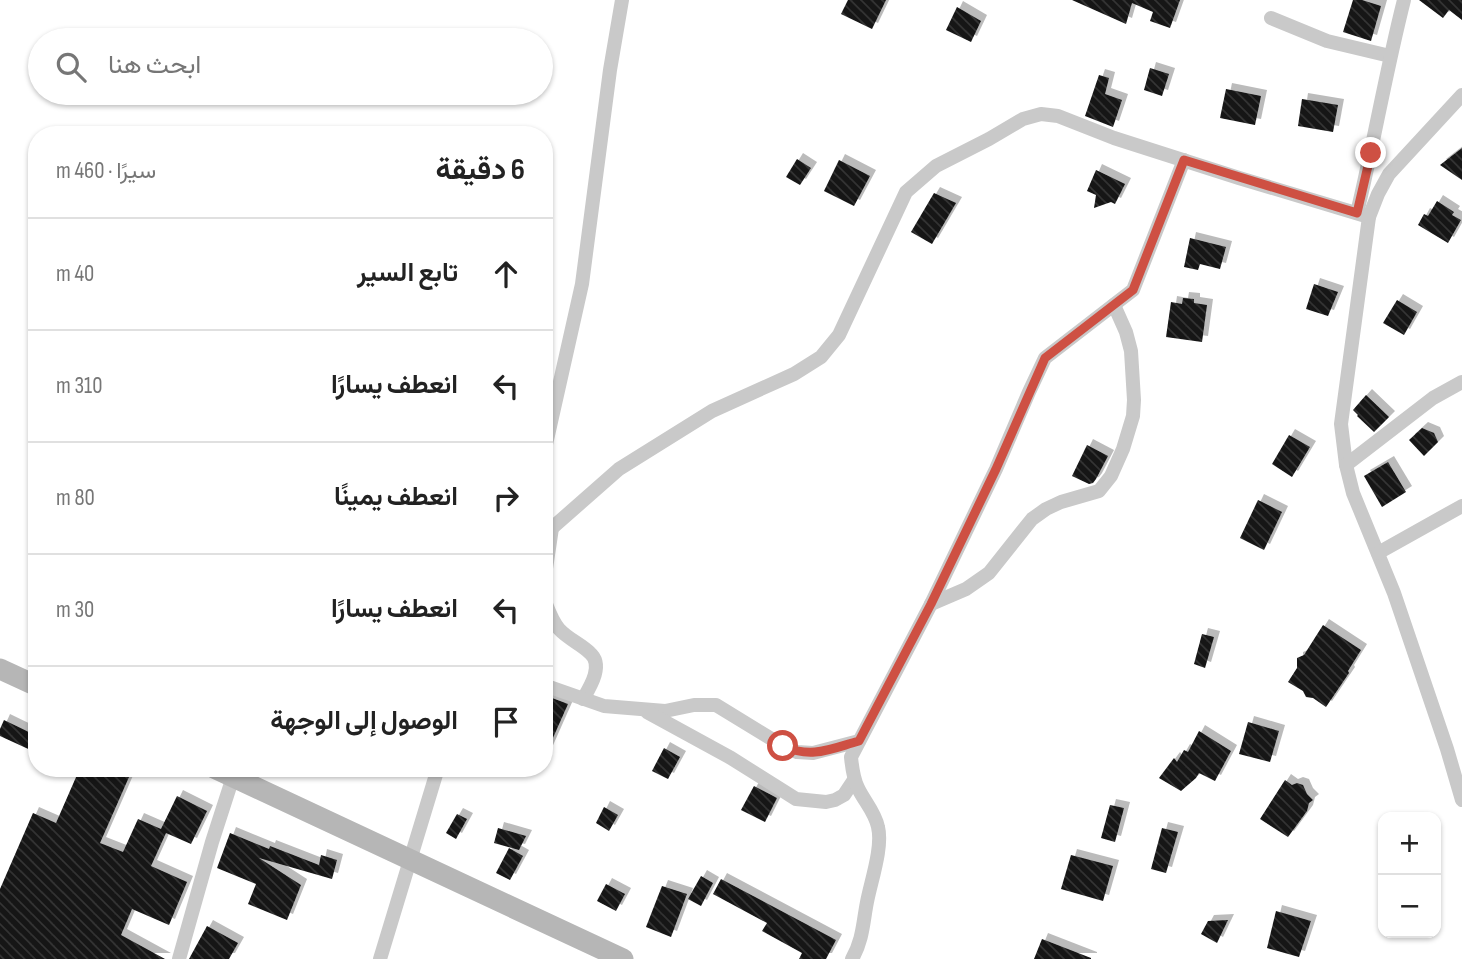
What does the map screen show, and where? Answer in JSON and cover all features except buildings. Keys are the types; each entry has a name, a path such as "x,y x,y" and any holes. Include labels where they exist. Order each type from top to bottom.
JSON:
{"street":[{"path":"553,413 582,284 610,70 622,0"},
{"path":"1404,0 1371,153 1341,424 1353,493 1394,593 1462,800"},
{"path":"1271,18 1327,41 1390,56"},
{"path":"1363,215 1389,174 1462,94"},
{"path":"553,527 619,469 712,411 794,374 821,357 839,334 905,192 936,166 1023,119 1041,114 1058,116 1114,138 1363,215"},
{"path":"852,959 858,950 864,926 878,849 879,828 871,807 854,780 851,757 931,604 996,469 1045,358 1133,290 1184,160"},
{"path":"931,604 966,589 989,573 1032,519 1045,509 1099,491 1111,476 1133,416 1134,400 1131,351 1114,306"},
{"path":"1346,465 1433,398 1462,382"},
{"path":"1378,552 1462,506"},
{"path":"553,618 563,633 593,655 596,663 592,684 583,699"},
{"path":"0,669 28,682"},
{"path":"553,688 604,706 665,711 694,705 716,705 797,752 813,753 859,741"},
{"path":"643,710 731,758 796,799 825,802 835,800 844,795 854,780"},
{"path":"179,959 212,842 222,777"},
{"path":"232,777 624,959"},
{"path":"380,959 435,777"}],"route":[{"path":"783,746 797,752 813,753 859,741 931,604 996,469 1045,358 1133,290 1184,160 1357,213 1371,153"}]}
